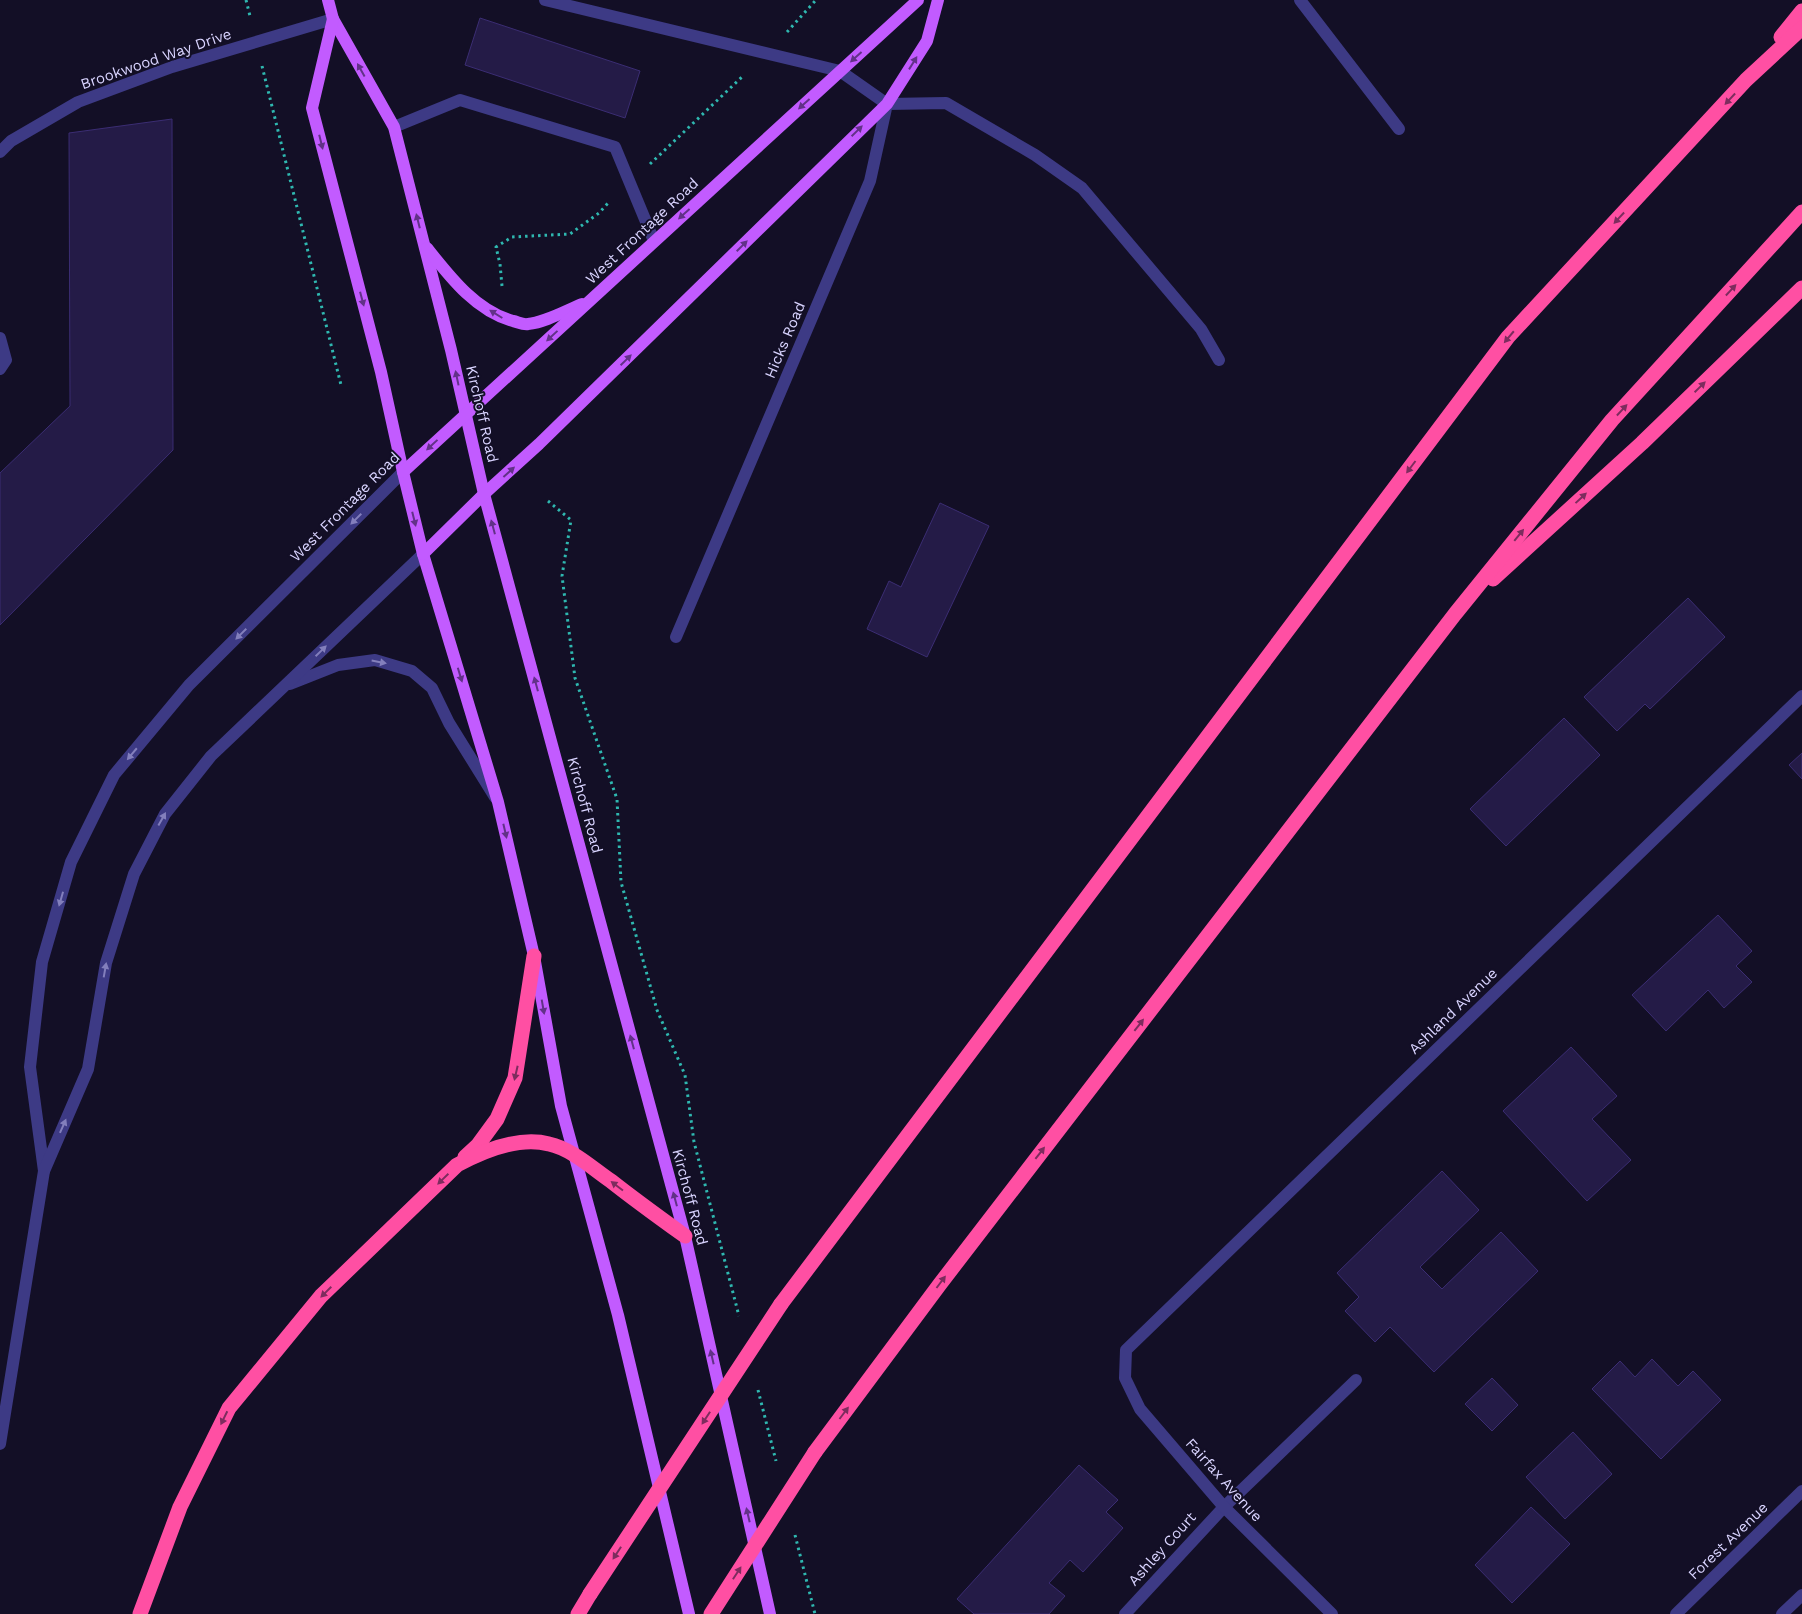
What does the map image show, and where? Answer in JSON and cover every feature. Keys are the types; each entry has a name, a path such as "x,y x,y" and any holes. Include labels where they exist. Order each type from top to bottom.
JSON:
{"highway":[{"path":"578,1614 781,1304 1508,337 1746,80 1802,11"},
{"path":"1746,80 1802,28"},
{"path":"711,1614 815,1452 940,1284 1455,614 1612,420 1802,212"},
{"path":"1455,614 1642,443 1802,288"},
{"path":"140,1614 180,1507 229,1408 321,1296 478,1145 497,1119 515,1078 534,956"},
{"path":"457,1165 478,1154 518,1144 534,1142 550,1144 575,1155 685,1236"}],"main road":[{"name":"Kirchoff Road","path":"328,0 333,19 394,127 451,350 484,494 685,1236 770,1614"},
{"name":"West Frontage Road","path":"403,472 918,0"},
{"name":"West Frontage Road","path":"423,554 484,494 540,444 887,104 927,41 938,0"},
{"name":"Kirchoff Road","path":"333,19 312,108 382,372 423,554 498,802 534,956 561,1106 618,1315 689,1614"},
{"path":"424,244 451,278 473,299 505,318 526,325 546,319 591,300"}],"street":[{"path":"545,0 840,71 887,104 946,102 1035,155 1082,188 1201,329 1219,360"},
{"path":"1300,0 1398,128"},
{"name":"Brookwood Way Drive","path":"0,152 11,141 78,102 172,67 333,19"},
{"path":"394,127 460,100 615,147 654,241"},
{"name":"Hicks Road","path":"676,637 870,181 887,104"},
{"path":"0,338 6,360 0,369"},
{"name":"West Frontage Road","path":"44,1171 30,1067 42,962 72,862 114,774 189,685 403,472"},
{"name":"West Frontage Road","path":"0,1444 44,1171 88,1070 106,964 134,874 165,814 205,763 423,554"},
{"path":"283,687 338,665 375,660 412,671 432,688 449,723 498,802"},
{"name":"Ashland Avenue","path":"1126,1350 1802,696"},
{"name":"Fairfax Avenue","path":"1126,1350 1125,1378 1140,1409 1224,1507 1332,1614"},
{"name":"Ashley Court","path":"1125,1614 1224,1507 1356,1380"},
{"name":"Forest Avenue","path":"1676,1614 1802,1491"},
{"path":"1782,1614 1802,1595"}],"path":[{"path":"246,0 341,385"},
{"path":"502,286 496,247 512,237 570,234 599,213 767,53 816,0"},
{"path":"548,501 571,520 562,576 575,678 617,799 621,882 657,1010 685,1075 694,1142 741,1325"},
{"path":"756,1383 778,1470"},
{"path":"793,1527 815,1614"}],"building":[{"path":"480,18 640,71 625,118 465,65"},
{"path":"172,119 173,450 0,625 0,473 70,406 69,133"},
{"path":"940,503 989,526 927,657 867,629 889,581 901,587"},
{"path":"1688,598 1725,637 1650,709 1645,704 1617,731 1584,697"},
{"path":"1564,718 1600,755 1506,846 1470,809"},
{"path":"1802,753 1802,779 1789,765"},
{"path":"1718,915 1752,951 1736,966 1752,982 1724,1008 1708,990 1666,1031 1632,995"},
{"path":"1571,1047 1617,1096 1592,1119 1631,1160 1587,1201 1503,1111"},
{"path":"1442,1171 1479,1210 1420,1267 1442,1289 1501,1232 1538,1271 1434,1372 1390,1327 1375,1342 1345,1311 1359,1297 1337,1273"},
{"path":"1652,1359 1678,1386 1693,1371 1721,1400 1661,1459 1592,1389 1620,1361 1635,1377"},
{"path":"1492,1378 1518,1405 1492,1431 1465,1404"},
{"path":"1573,1432 1612,1474 1565,1519 1526,1477"},
{"path":"1079,1465 1118,1500 1106,1512 1123,1528 1083,1572 1070,1560 1049,1583 1065,1596 1049,1614 974,1614 957,1599"},
{"path":"1531,1507 1570,1544 1512,1603 1475,1565"}]}
